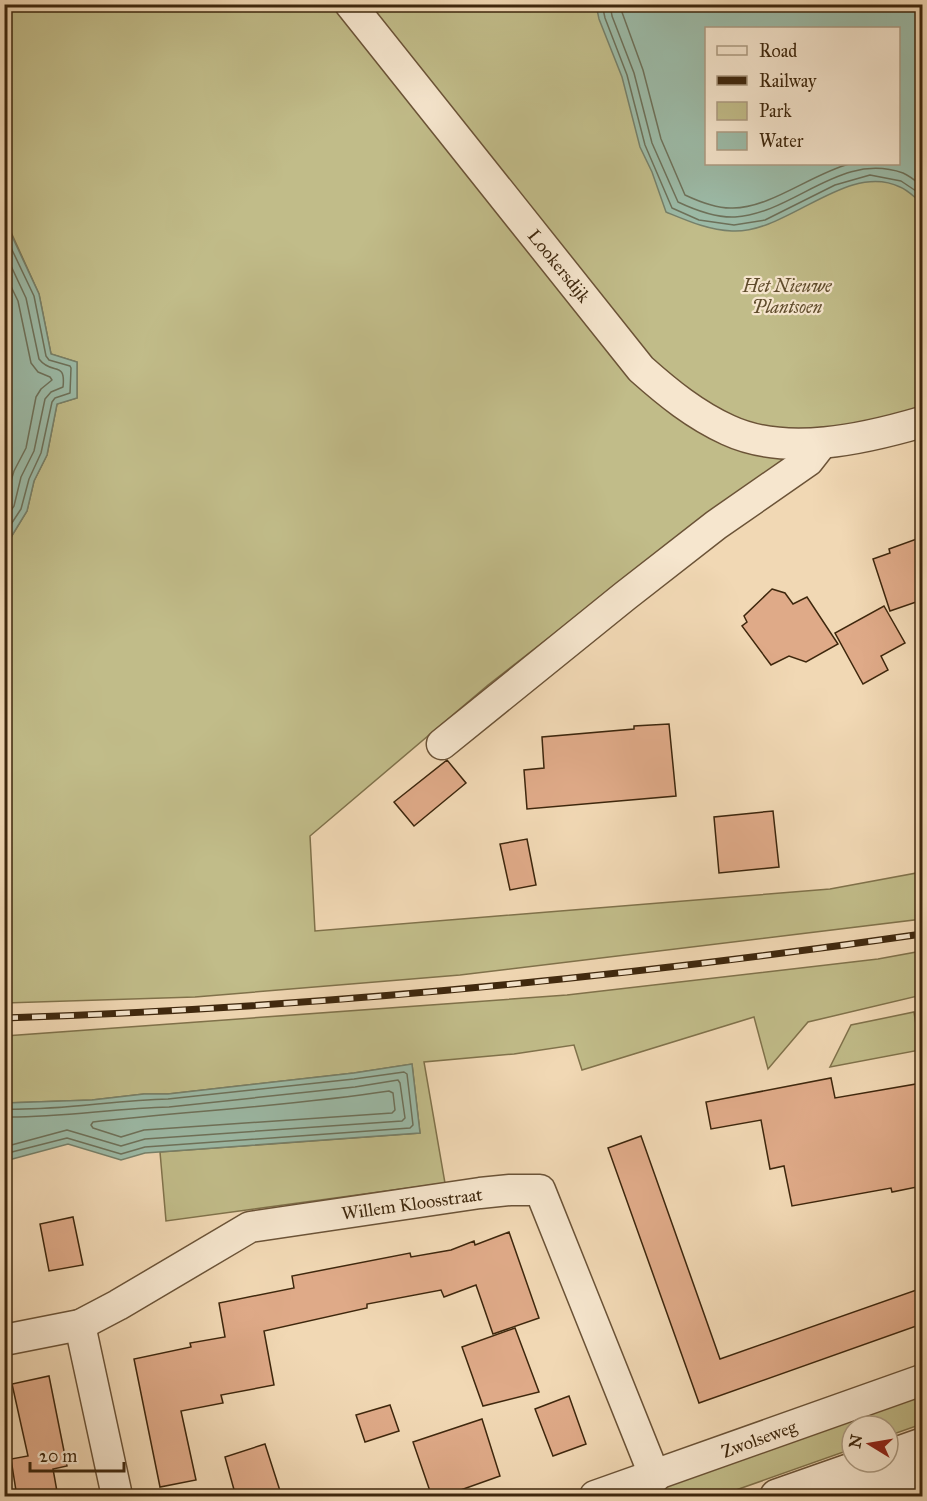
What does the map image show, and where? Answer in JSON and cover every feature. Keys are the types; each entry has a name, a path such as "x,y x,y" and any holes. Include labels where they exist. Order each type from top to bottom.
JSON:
{"street":[{"name":"Lookersdijk","path":"350,4 641,369 684,405 729,431 754,439 773,441 822,442 874,436 922,422"},
{"path":"442,744 716,525 808,461 822,442"},
{"name":"Willem Kloosstraat","path":"4,1340 80,1325 250,1227 480,1193 540,1190 655,1477"},
{"path":"80,1325 117,1497"},
{"name":"Zwolseweg","path":"596,1497 922,1380"},
{"path":"900,1453 922,1445"},
{"path":"777,1497 841,1474"},
{"path":"861,1497 922,1475"}],"green space":[{"path":"4,5 334,5 525,242 663,399 800,453 619,583 488,685 310,836 315,931 830,889 922,872 922,919 460,975 195,997 5,1003 5,547 27,511 34,481 47,455 57,404 77,398 77,362 51,354 39,294 5,219"},
{"name":"Het Nieuwe Plantsoen","path":"365,5 922,5 922,410 838,433 779,435 726,419 677,388 613,323"},
{"path":"922,951 922,995 808,1022 768,1069 754,1017 582,1070 574,1045 514,1054 424,1062 445,1183 166,1221 160,1152 420,1133 412,1064 354,1073 168,1094 144,1094 92,1100 5,1103 5,1036 567,995 878,959"},
{"path":"914,1012 920,1050 830,1067 851,1025"},
{"path":"922,1394 922,1424 900,1432 900,1414 866,1414"},
{"path":"840,1423 840,1453 719,1496 637,1496"}],"water":[{"path":"596,5 922,5 922,203 903,188 880,182 859,183 838,190 774,222 753,229 732,231 715,229 666,212 652,172 640,147 622,77 599,19"},
{"path":"4,219 39,294 51,354 77,362 77,398 57,404 47,455 34,481 27,511 5,547"},
{"path":"412,1064 420,1133 145,1153 121,1160 68,1144 5,1161 5,1103 92,1100 144,1094 168,1094 354,1073"}],"building":[{"path":"922,537 922,600 890,611 873,559 890,553 889,549"},
{"path":"772,589 785,593 793,604 807,597 838,644 806,662 789,656 771,665 742,626 747,622 744,616"},
{"path":"884,606 905,643 881,656 888,670 863,684 835,633"},
{"path":"669,724 676,796 527,809 524,770 544,768 542,737"},
{"path":"447,760 466,783 414,826 394,802"},
{"path":"773,811 779,867 719,873 714,817"},
{"path":"527,839 536,885 510,890 500,844"},
{"path":"831,1078 835,1098 922,1083 922,1186 892,1192 891,1188 792,1206 784,1166 770,1169 761,1120 711,1129 706,1102"},
{"path":"641,1136 720,1359 922,1288 922,1324 699,1403 608,1148"},
{"path":"73,1217 83,1265 49,1271 40,1224"},
{"path":"509,1232 539,1318 493,1334 476,1285 444,1297 441,1290 367,1304 367,1308 264,1331 274,1385 221,1395 223,1403 181,1411 196,1480 160,1487 134,1359 191,1347 190,1343 225,1337 219,1303 294,1288 292,1276 410,1253 411,1257 451,1250 474,1241 475,1245"},
{"path":"515,1328 539,1392 483,1406 462,1347"},
{"path":"49,1376 67,1466 53,1469 58,1497 17,1497 11,1459 28,1456 12,1384"},
{"path":"569,1396 586,1444 553,1456 535,1409"},
{"path":"390,1405 399,1431 365,1442 356,1415"},
{"path":"482,1419 500,1476 441,1497 432,1497 413,1442"},
{"path":"265,1444 282,1497 236,1497 225,1457"}],"railway":[{"path":"4,1018 235,1007 464,989 694,964 922,934"}]}
